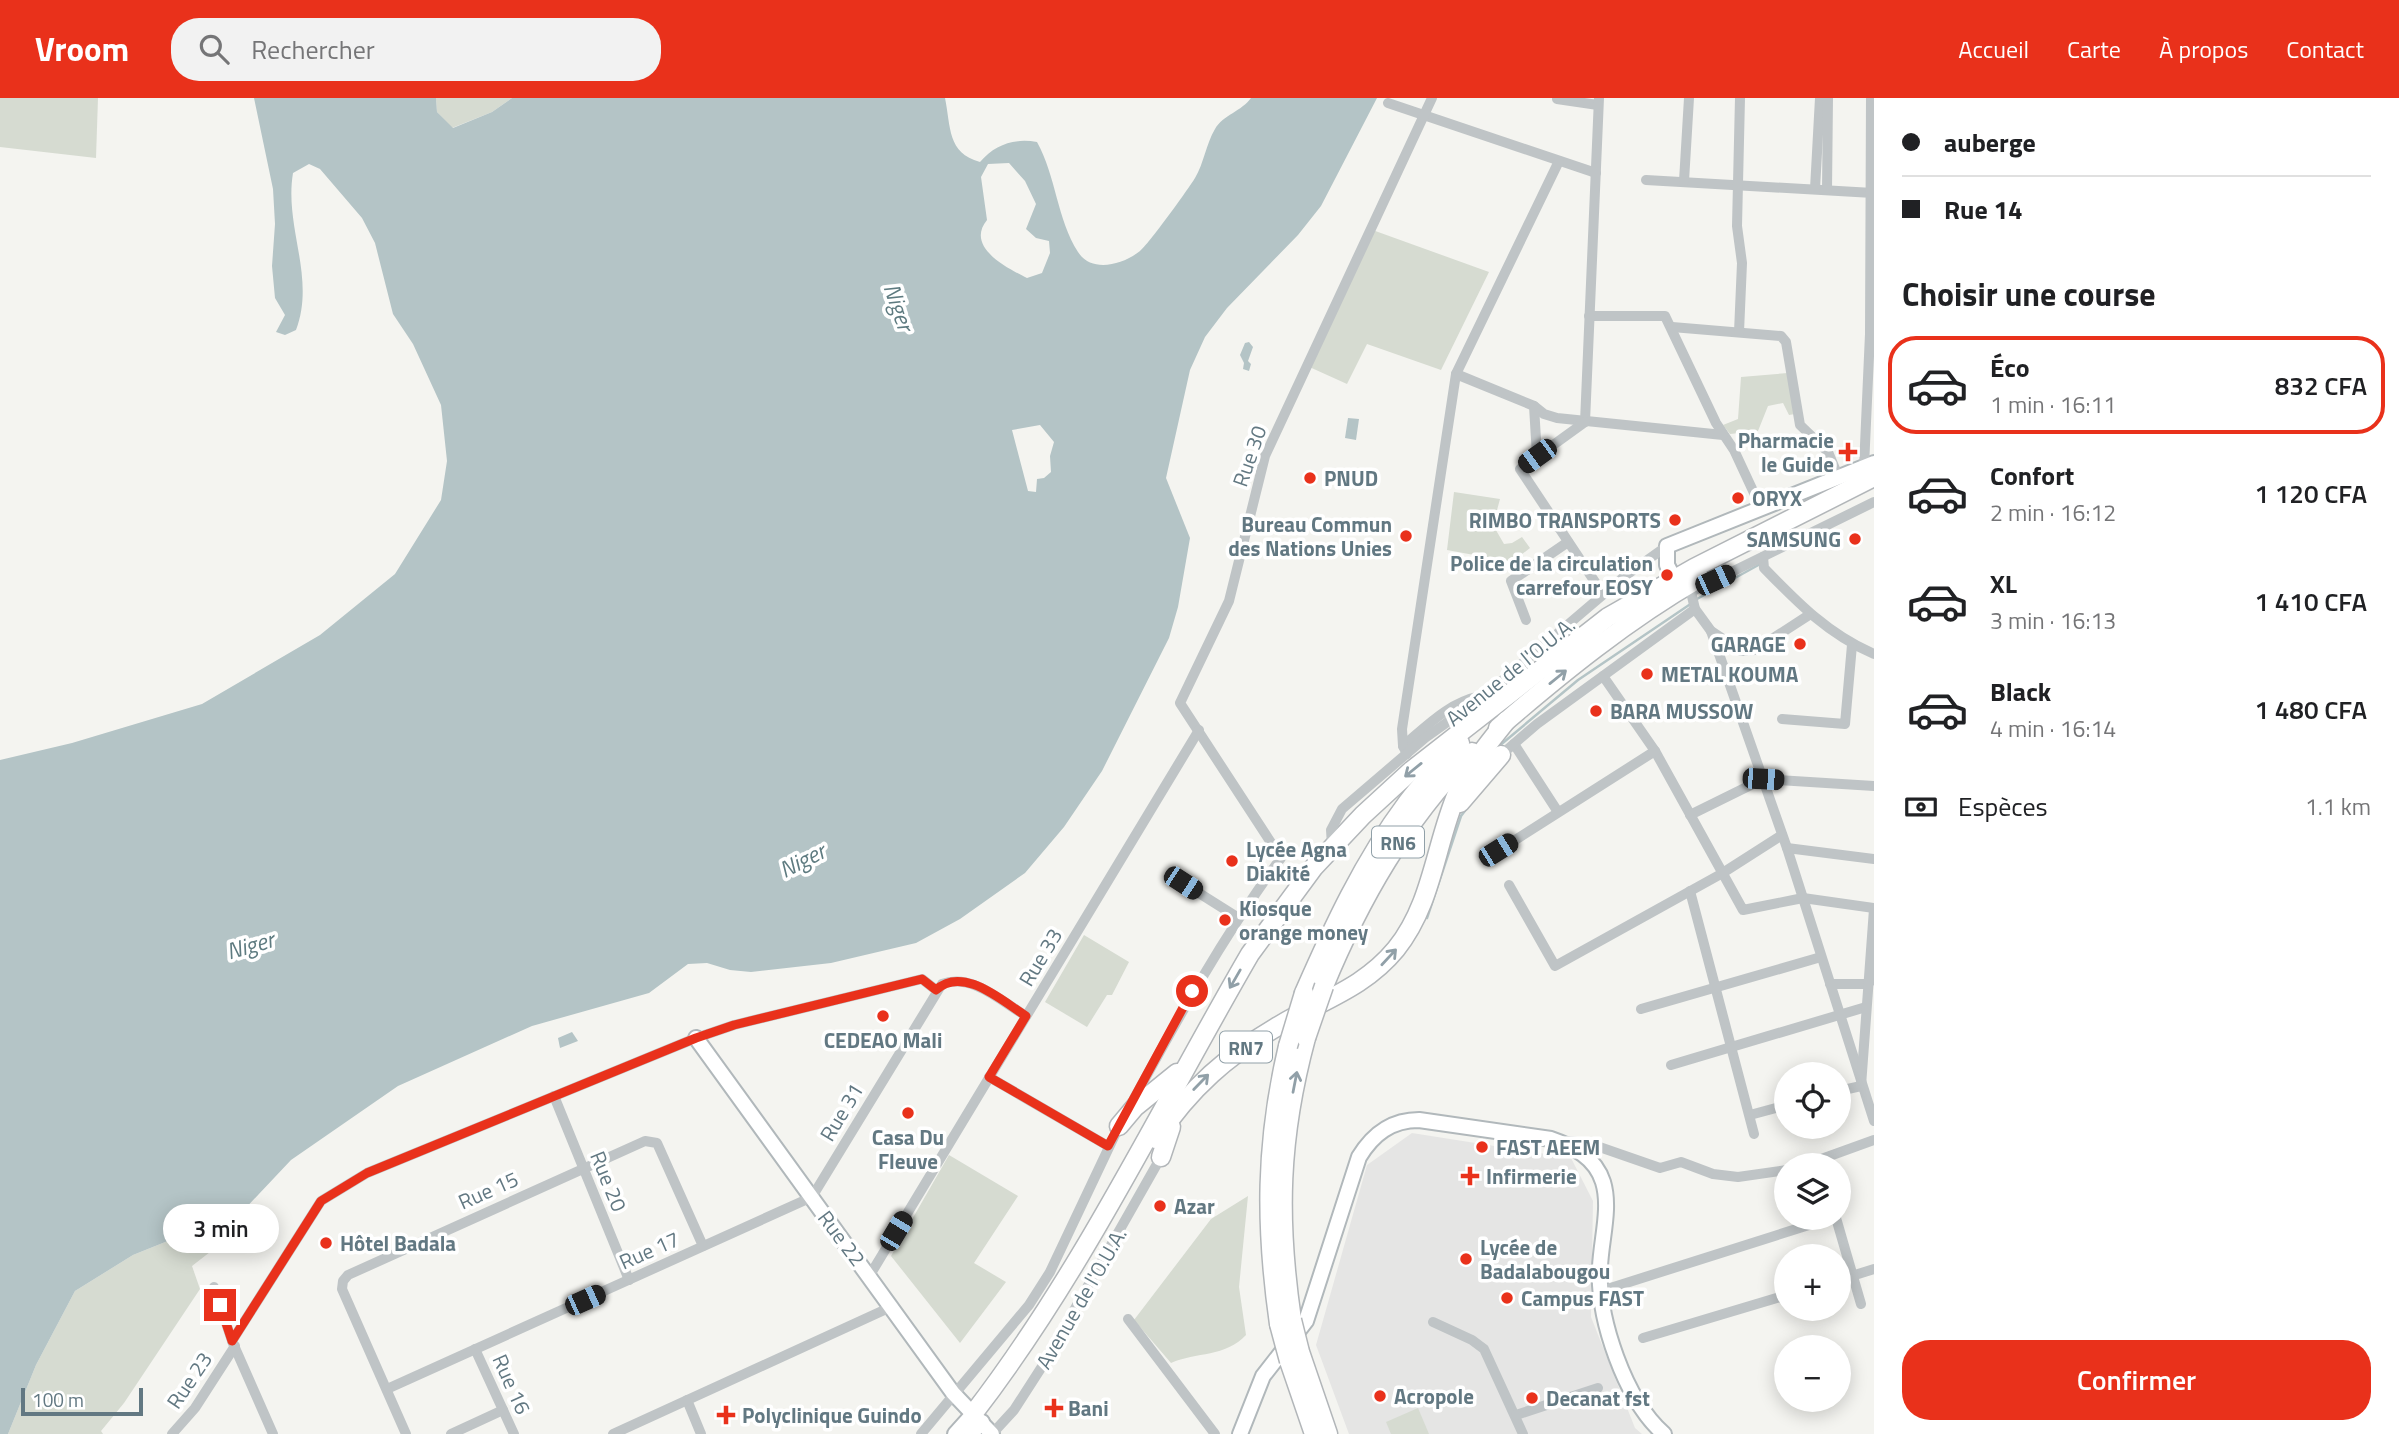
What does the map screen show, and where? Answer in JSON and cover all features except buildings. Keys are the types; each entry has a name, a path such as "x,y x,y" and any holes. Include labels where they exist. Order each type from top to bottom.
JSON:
{"highway":[{"name":"Avenue de l'O.U.A.","path":"1506,721 1642,613 1871,469"},
{"name":"Avenue de l'O.U.A.","path":"1485,704 1608,617 1687,584 1874,490"},
{"name":"RN7","path":"982,1427 1007,1370 1054,1299 1257,943 1332,845 1485,704"},
{"name":"RN6","path":"1286,1322 1269,1255 1271,1143 1288,1046 1304,993 1333,928 1378,846 1408,802 1485,704"},
{"name":"RN7","path":"982,1427 1045,1332 1148,1150 1178,1106 1214,1069 1233,1055 1282,1023 1354,988 1396,949 1421,908 1448,820 1466,776 1506,721"},
{"name":"RN6","path":"1286,1322 1280,1203 1284,1144 1295,1078 1324,986 1356,913 1402,837 1432,794 1506,721"},
{"path":"1448,820 1508,750"},
{"path":"1119,1126 1135,1107 1185,1066"},
{"path":"1161,1157 1178,1106"},
{"path":"1286,1322 1314,1434"},
{"path":"1294,1357 1328,1434"}],"street":[{"name":"Rue 30","path":"1281,858 1180,703 1229,601 1265,456 1432,98"},
{"path":"1684,181 1689,98"},
{"path":"1739,332 1742,262 1737,226 1740,98"},
{"path":"1820,98 1826,190"},
{"path":"1815,189 1828,98"},
{"path":"1871,98 1871,469"},
{"path":"1557,99 1599,101 1585,422"},
{"path":"1388,103 1595,173"},
{"path":"1405,750 1402,729 1456,374 1559,161"},
{"path":"1646,180 1871,193"},
{"path":"1589,316 1661,313 1672,327 1761,508"},
{"path":"1672,327 1781,336 1786,342 1800,425 1828,452 1838,476"},
{"path":"1456,374 1534,406 1544,415 1585,422 1723,435"},
{"path":"1534,406 1537,456"},
{"path":"1585,422 1520,469 1603,594"},
{"name":"Avenue de l'O.U.A.","path":"1332,845 1331,830 1342,809 1405,750 1485,704 1603,594 1667,546 1838,476 1871,469"},
{"name":"Avenue de l'O.U.A.","path":"1687,584 1763,557 1874,502"},
{"path":"1526,620 1511,581 1568,542"},
{"path":"1667,546 1667,565 1687,584 1695,609 1711,631 1783,835 1874,1121"},
{"path":"1763,557 1764,568 1809,615 1852,645 1874,654"},
{"path":"1558,812 1508,750 1695,609"},
{"path":"1711,631 1741,651 1750,652 1809,615"},
{"path":"1782,719 1845,724 1852,645"},
{"path":"1603,676 1655,751 1743,910 1803,898 1874,908 1861,1086"},
{"name":"Rue 33","path":"870,1275 1199,730"},
{"path":"1498,850 1655,751"},
{"path":"1690,815 1763,779 1874,786"},
{"path":"1508,885 1555,966 1721,874 1783,835"},
{"path":"1787,848 1874,859"},
{"name":"Avenue de l'O.U.A.","path":"921,1434 953,1393 987,1358 1029,1305 1050,1272 1108,1146 1194,988 1237,917 1281,858"},
{"path":"1183,883 1237,917"},
{"path":"1690,891 1754,1134"},
{"path":"1641,1009 1821,957"},
{"name":"Rue 23","path":"172,1434 195,1408 321,1201 367,1173 696,1038 734,1025 922,979 936,990"},
{"path":"936,990 951,981 973,984 1026,1016"},
{"path":"1830,984 1870,981"},
{"name":"Rue 31","path":"812,1197 936,990"},
{"path":"1671,1065 1866,1007"},
{"name":"Rue 22","path":"696,1038 893,1306 953,1393 982,1427"},
{"path":"989,1077 1108,1146"},
{"path":"1851,1088 1861,1086"},
{"name":"Rue 20","path":"554,1096 629,1280"},
{"path":"1750,1115 1774,1109"},
{"path":"1240,1434 1263,1376 1306,1321 1350,1182 1368,1142 1380,1132 1404,1120 1588,1143 1660,1168 1681,1162 1713,1174 1738,1177 1774,1172"},
{"path":"1551,1139 1582,1152 1595,1166 1604,1184 1606,1207 1599,1270 1609,1331 1633,1397 1651,1423 1664,1434"},
{"path":"1843,1153 1874,1140"},
{"name":"Rue 15","path":"387,1389 342,1289 343,1281 348,1275 582,1168 645,1141 657,1143 703,1246"},
{"name":"Avenue de l'O.U.A.","path":"955,1434 982,1427 1014,1410 1043,1365 1161,1157"},
{"name":"Rue 17","path":"387,1389 812,1197"},
{"path":"1601,1292 1794,1230"},
{"path":"1840,1230 1861,1304"},
{"path":"1853,1276 1874,1269"},
{"path":"215,1287 233,1343 273,1434"},
{"path":"1643,1338 1774,1299"},
{"path":"612,1434 893,1306"},
{"path":"1128,1319 1215,1434"},
{"path":"1433,1322 1472,1340 1484,1349 1523,1434"},
{"name":"Rue 16","path":"475,1349 514,1434"},
{"path":"1516,1415 1598,1388"},
{"path":"387,1389 406,1434"},
{"path":"687,1400 701,1434"},
{"path":"451,1434 503,1410"}],"shaded area":[{"path":"0,98 98,98 96,158 0,147"},
{"path":"436,98 512,98 492,112 452,128 437,112"},
{"path":"1367,228 1489,272 1441,370 1367,344 1347,384 1305,365"},
{"path":"1788,373 1795,414 1789,415 1783,403 1768,406 1758,431 1730,434 1723,425 1738,419 1741,377"},
{"path":"1454,492 1500,499 1493,525 1504,544 1522,537 1530,548 1512,562 1447,550"},
{"path":"1084,935 1129,962 1112,995 1107,995 1087,1027 1045,1002"},
{"name":"Lycée de Badalabougou","path":"1412,1133 1571,1158 1593,1201 1591,1317 1635,1428 1642,1434 1349,1434 1316,1345 1367,1165"},
{"path":"949,1155 1018,1196 974,1263 1006,1282 960,1343 891,1256"},
{"path":"1248,1196 1239,1287 1246,1335 1220,1351 1171,1363 1134,1320 1211,1219"},
{"path":"229,1221 219,1245 192,1266 200,1289 124,1403 101,1431 103,1434 8,1434 36,1365 75,1291 133,1255 210,1224"},
{"path":"1418,1408 1429,1434 1391,1434 1386,1422"}],"water":[{"name":"Niger","path":"254,98 436,98 437,112 453,128 492,112 512,98 945,98 952,138 961,152 969,158 980,162 992,151 1006,144 1037,142 1065,226 1078,252 1091,263 1108,265 1126,260 1144,247 1195,178 1218,124 1251,98 1377,98 1321,206 1298,235 1227,308 1205,337 1190,370 1166,478 1190,538 1178,607 1169,638 1102,771 1064,827 1025,873 960,919 916,943 831,963 751,972 730,970 707,963 688,964 649,993 532,1026 398,1086 291,1160 240,1214 229,1221 210,1224 133,1255 75,1291 36,1365 8,1434 0,1434 0,760 72,743 202,704 320,635 395,574 441,500 447,461 441,405 413,344 393,314 375,243 362,218 320,169 309,164 293,173 291,193 303,291 301,310 296,330 285,335 276,332 285,315 275,298 272,266 275,224 273,189","holes":["1009,163 1025,181 1036,204 1026,229 1036,238 1049,241 1050,253 1042,273 1027,278 1009,269 991,255 981,239 987,220 981,177 988,164","1040,425 1054,442 1050,456 1051,472 1044,478 1037,479 1036,492 1028,491 1012,430"]},
{"path":"1249,342 1253,347 1248,361 1251,364 1249,371 1243,369 1244,363 1240,355 1245,343"},
{"path":"1348,418 1359,419 1356,440 1345,438"},
{"path":"572,1032 578,1041 560,1048 558,1038"}],"waterway":[{"path":"1697,599 1762,563"},
{"path":"1498,747 1578,680 1692,603"},
{"path":"1427,918 1461,816 1473,800"}],"place":[{"name":"Pharmacie le Guide","path":"1848,452"},
{"name":"PNUD","path":"1310,478"},
{"name":"ORYX","path":"1738,498"},
{"name":"RIMBO TRANSPORTS","path":"1675,520"},
{"name":"Bureau Commun des Nations Unies","path":"1406,536"},
{"name":"SAMSUNG","path":"1855,539"},
{"name":"Police de la circulation carrefour EOSY","path":"1667,575"},
{"name":"GARAGE","path":"1800,644"},
{"name":"METAL KOUMA","path":"1647,674"},
{"name":"BARA MUSSOW","path":"1596,711"},
{"name":"Lycée Agna Diakité","path":"1232,861"},
{"name":"Kiosque orange money","path":"1225,920"},
{"name":"CEDEAO Mali","path":"883,1016"},
{"name":"Casa Du Fleuve","path":"908,1113"},
{"name":"FAST AEEM","path":"1482,1147"},
{"name":"Infirmerie","path":"1470,1176"},
{"name":"Azar","path":"1160,1206"},
{"name":"Hôtel Badala","path":"326,1243"},
{"name":"Lycée de Badalabougou","path":"1466,1259"},
{"name":"Campus FAST","path":"1507,1298"},
{"name":"Acropole","path":"1380,1396"},
{"name":"Decanat fst","path":"1532,1398"},
{"name":"Bani","path":"1054,1408"},
{"name":"Polyclinique Guindo","path":"726,1415"}],"route":[{"path":"220,1305 232,1341 321,1201 367,1173 696,1038 843,996 922,979 936,990 951,981 973,984 1026,1016 989,1077 1108,1146 1192,991"}]}
